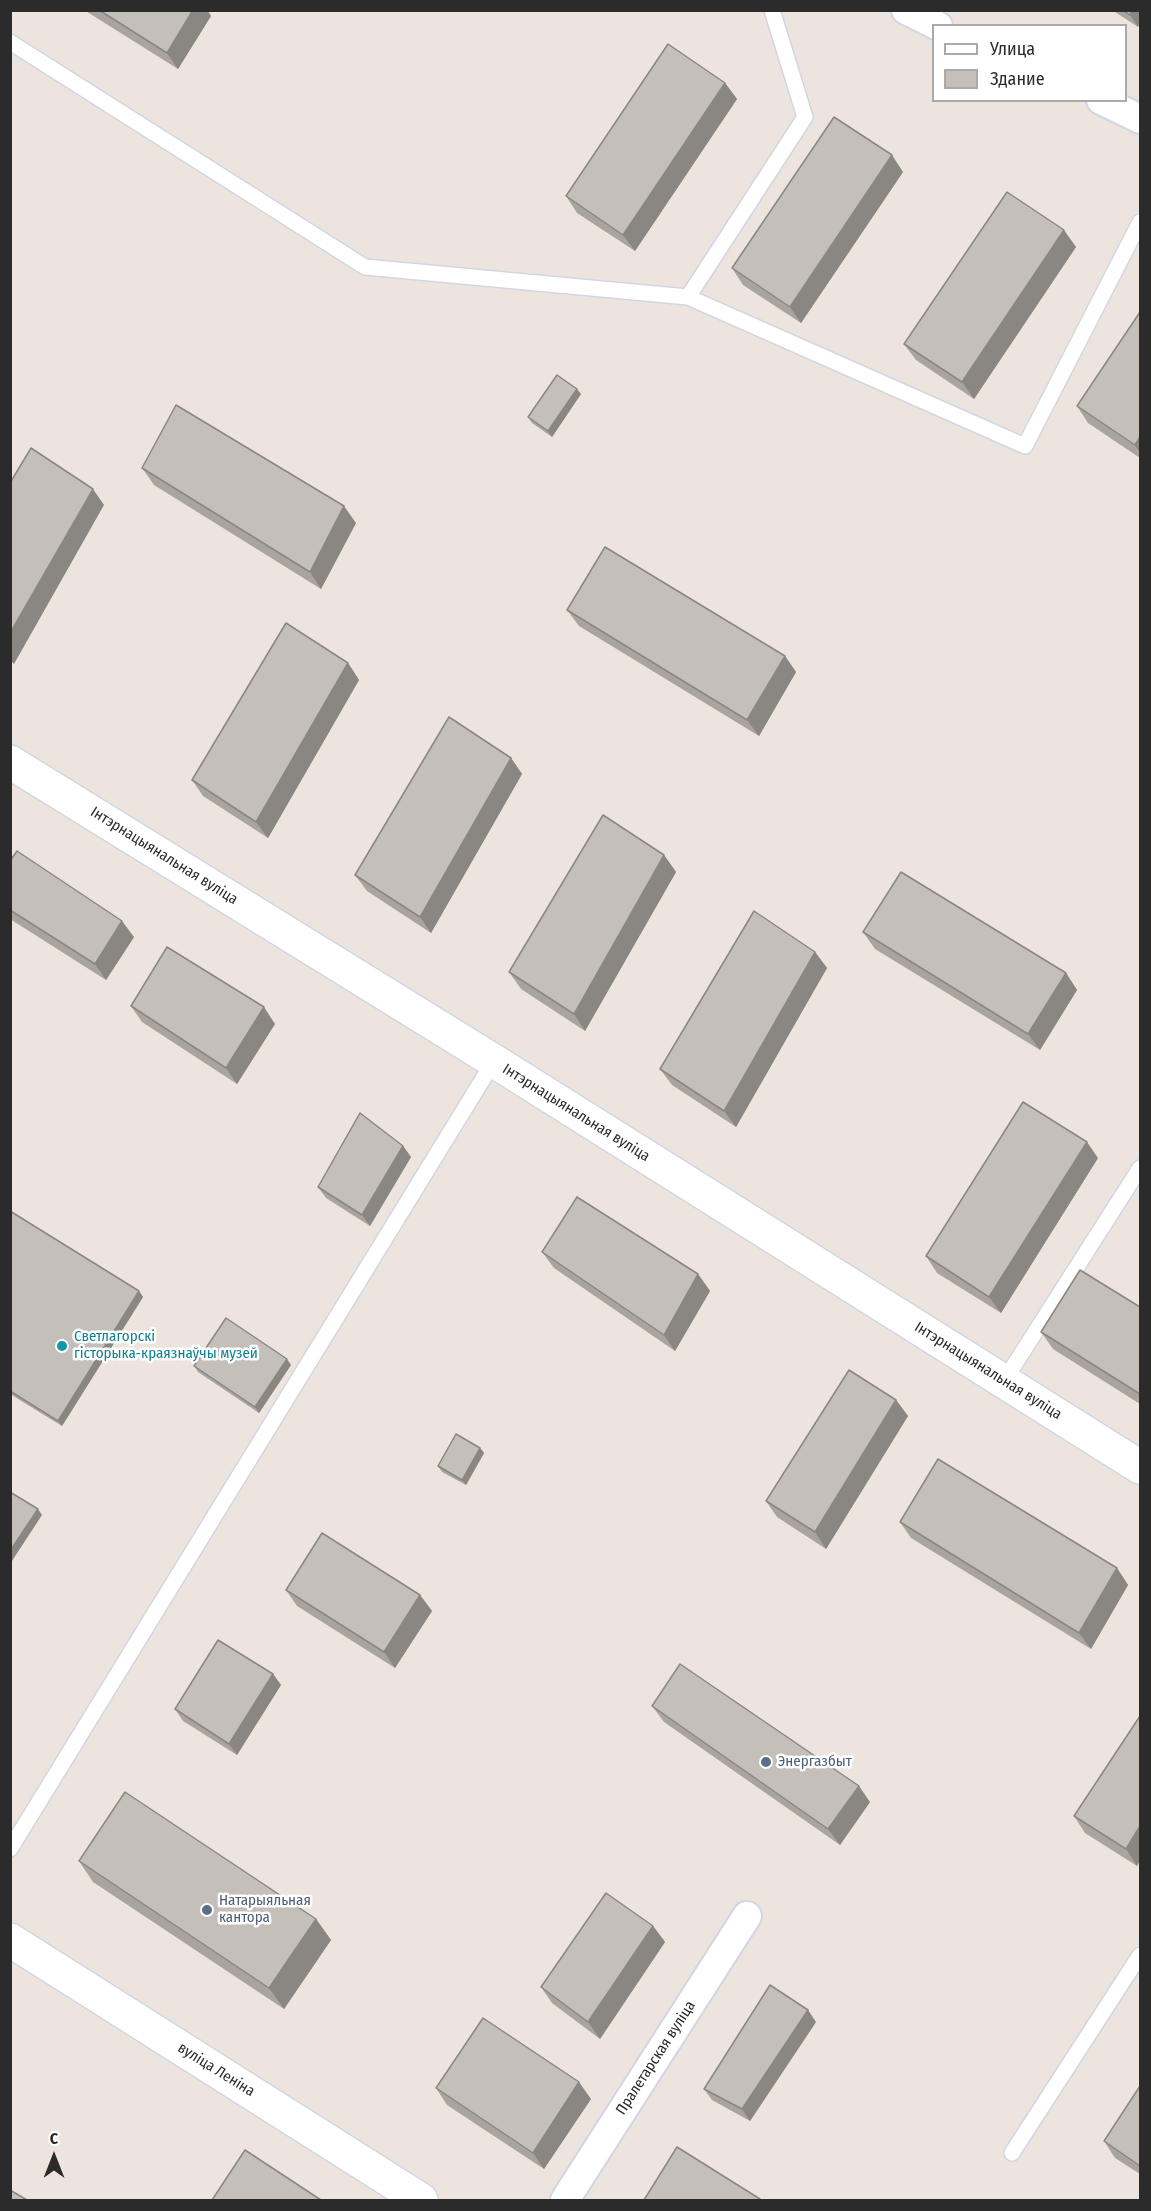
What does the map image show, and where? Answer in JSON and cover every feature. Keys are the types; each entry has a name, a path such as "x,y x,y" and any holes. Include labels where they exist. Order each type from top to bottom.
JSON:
{"street":[{"path":"906,10 934,24"},
{"path":"1105,102 1140,119"},
{"name":"Інтэрнацыянальная вуліца","path":"10,762 1140,1467"},
{"name":"Пралетарская вуліца","path":"565,2200 747,1916"},
{"name":"вуліца Леніна","path":"10,1940 421,2200"}],"lane":[{"path":"688,297 804,117 772,10"},
{"path":"10,42 365,267 688,297 1025,446 1140,222"},
{"path":"10,1849 494,1062"},
{"path":"1004,1381 1140,1168"},
{"path":"1012,2153 1140,1955"}],"building":[{"path":"99,10 193,10 167,53"},
{"path":"1122,10 1132,10 1130,15"},
{"path":"668,44 725,83 623,235 566,196"},
{"path":"834,117 892,155 790,307 732,268"},
{"path":"1007,192 1064,230 962,382 904,344"},
{"path":"1140,312 1140,437 1135,445 1077,406"},
{"path":"557,375 577,389 548,431 528,417"},
{"path":"176,405 344,506 310,572 142,468"},
{"path":"31,448 93,489 10,633 10,483"},
{"path":"605,547 785,656 747,720 567,610"},
{"path":"286,623 348,663 256,822 192,780"},
{"path":"449,717 511,758 420,917 355,875"},
{"path":"603,815 664,855 574,1014 509,972"},
{"path":"17,851 122,921 95,964 10,910 10,861"},
{"path":"901,872 1066,973 1028,1034 863,932"},
{"path":"754,911 815,952 724,1111 660,1069"},
{"path":"167,947 264,1007 226,1068 131,1006"},
{"path":"1023,1102 1087,1142 989,1297 926,1256"},
{"path":"360,1113 403,1146 362,1215 318,1187"},
{"path":"577,1197 698,1274 664,1335 542,1252"},
{"name":"Светлагорскі гісторыка-краязнаўчы музей","path":"10,1211 139,1291 58,1421 10,1391"},
{"path":"1080,1270 1140,1307 1140,1394 1041,1332"},
{"path":"226,1318 287,1359 255,1407 194,1366"},
{"path":"849,1370 896,1400 815,1532 766,1501"},
{"path":"456,1434 480,1448 462,1480 438,1466"},
{"path":"938,1459 1117,1568 1079,1633 900,1522"},
{"path":"10,1492 38,1509 10,1551"},
{"path":"322,1533 420,1595 384,1652 286,1590"},
{"path":"218,1640 273,1674 229,1744 175,1709"},
{"name":"Энергазбыт","path":"680,1664 859,1786 828,1829 652,1706"},
{"path":"1140,1716 1140,1826 1126,1849 1074,1816"},
{"path":"125,1792 316,1919 269,1988 79,1861"},
{"path":"606,1893 653,1926 588,2022 541,1987"},
{"path":"770,1985 808,2010 742,2109 704,2089"},
{"path":"483,2018 579,2082 533,2153 436,2088"},
{"path":"1140,2086 1140,2166 1104,2141"},
{"path":"677,2147 760,2199 644,2200"},
{"path":"245,2150 321,2200 212,2200"},
{"path":"10,2190 27,2200 10,2200"}],"place":[{"name":"Светлагорскі гісторыка-краязнаўчы музей","path":"62,1346"},
{"name":"Энергазбыт","path":"766,1762"},
{"name":"Натарыяльная кантора","path":"207,1910"}]}
